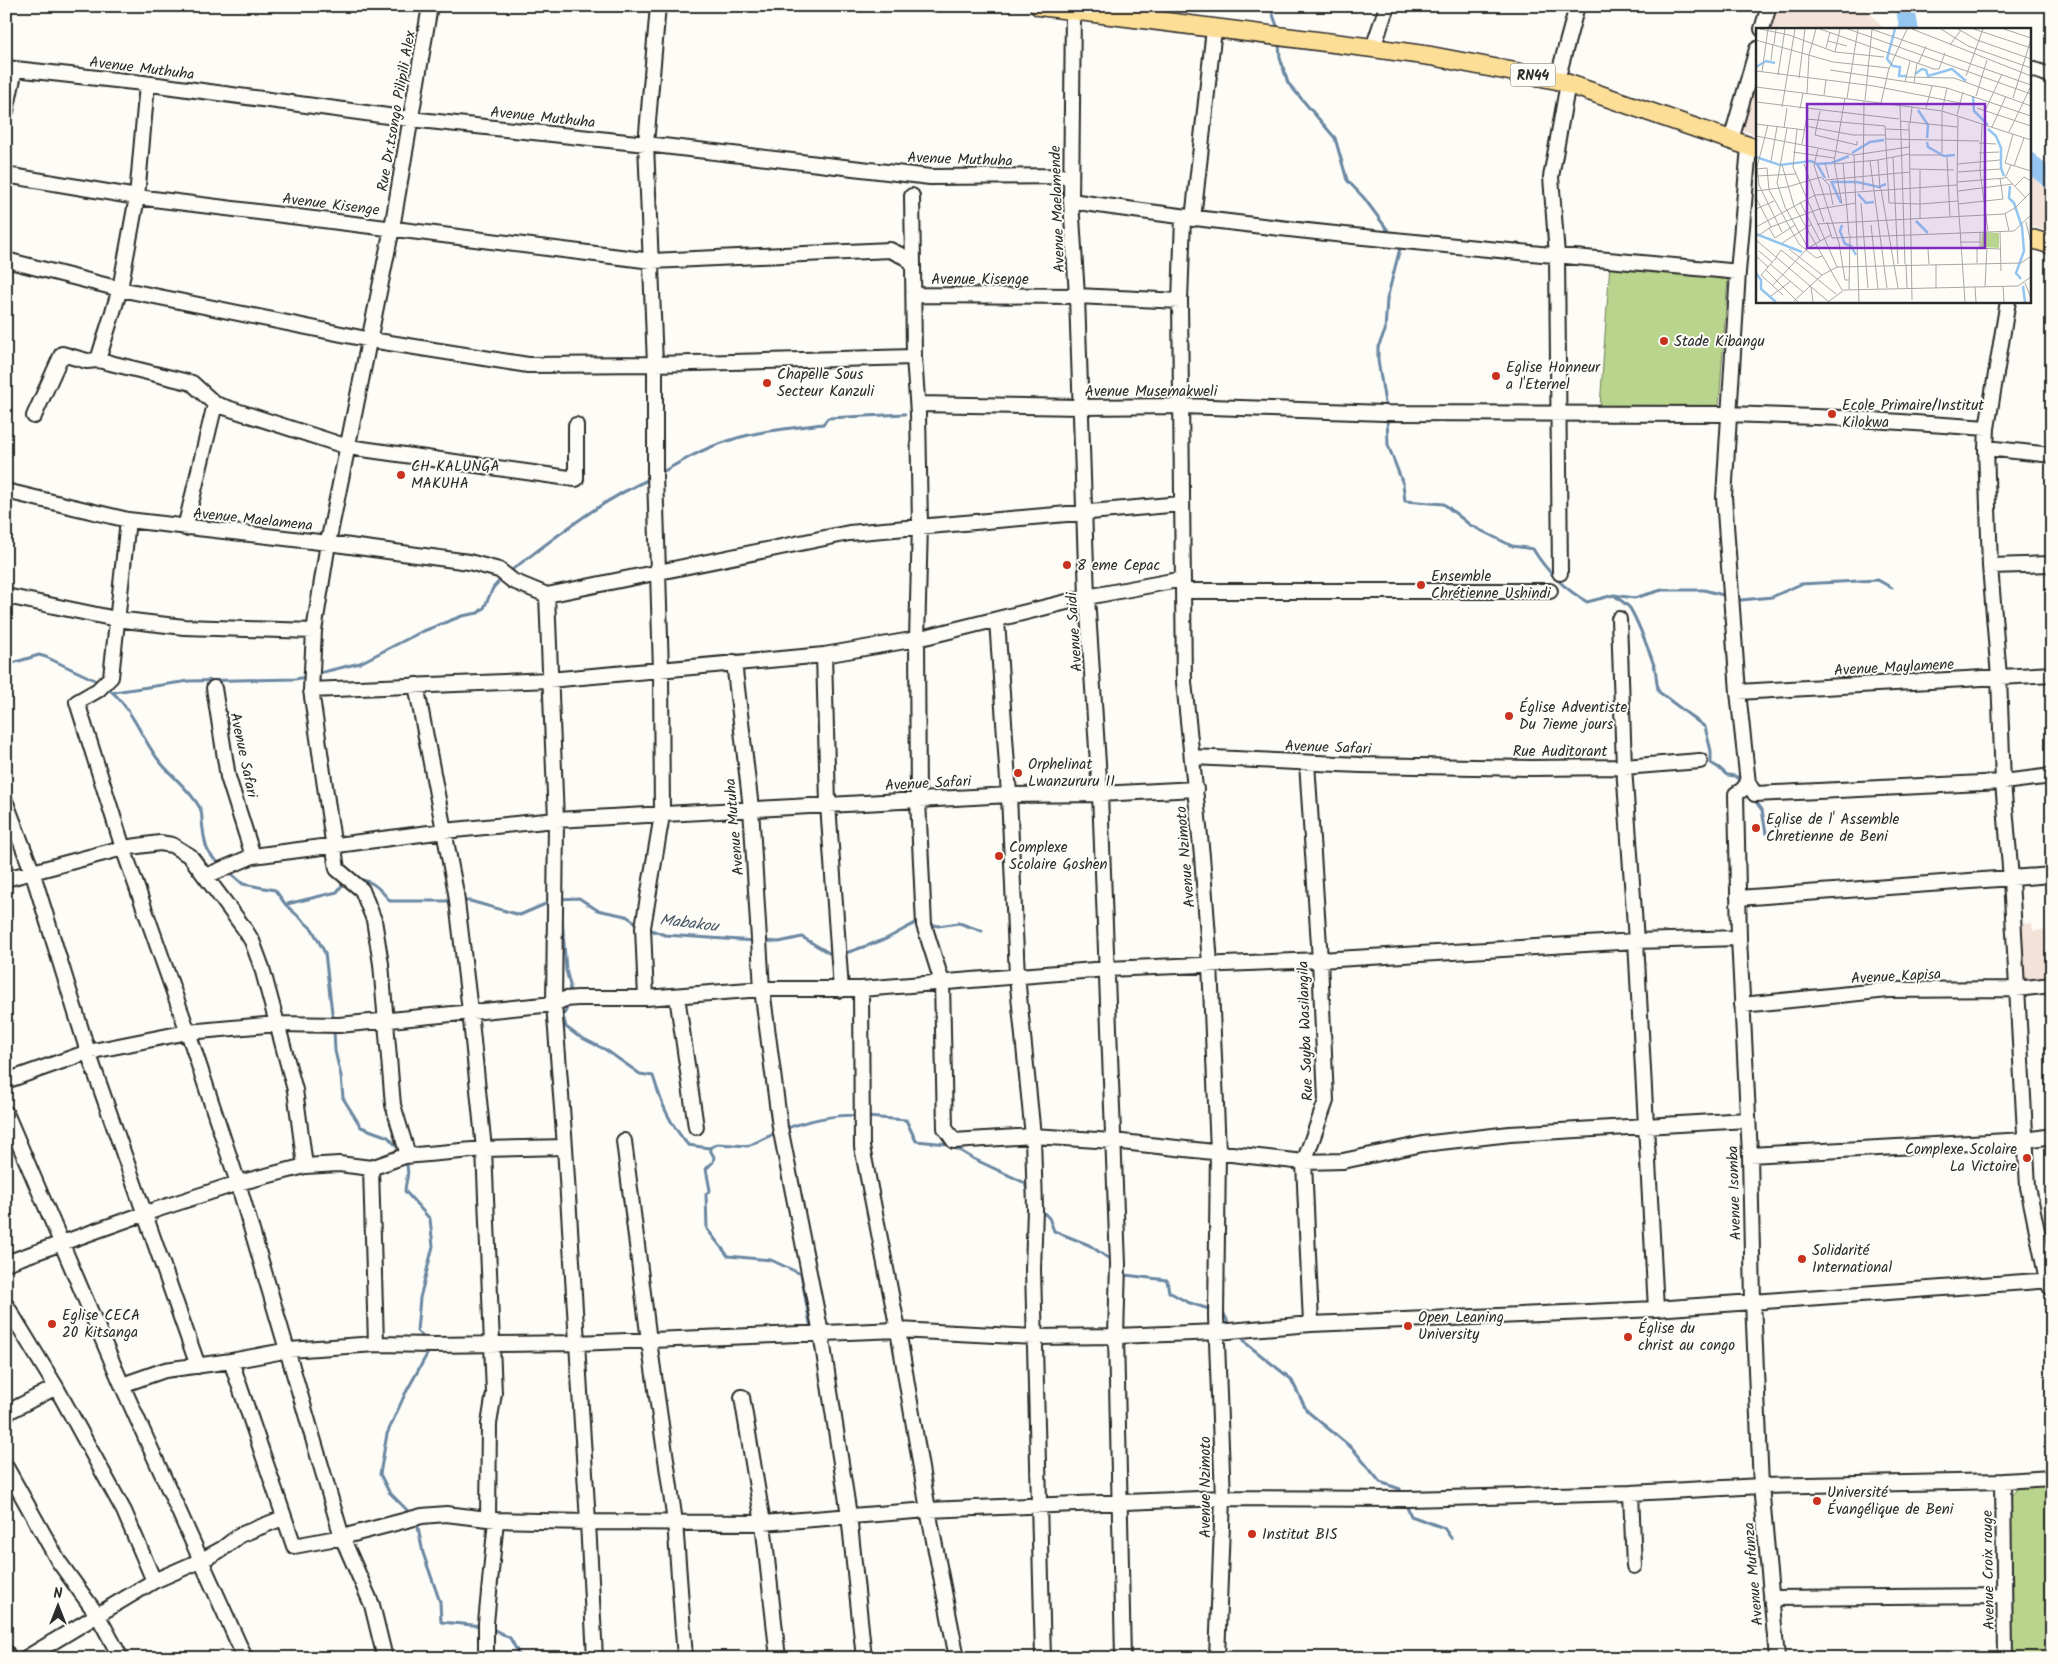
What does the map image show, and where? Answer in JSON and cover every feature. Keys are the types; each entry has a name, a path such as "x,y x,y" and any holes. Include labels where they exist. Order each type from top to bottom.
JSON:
{"main road":[{"name":"RN44","path":"1039,6 1431,56 1563,82 1753,148"},
{"path":"2030,238 2052,245"}],"street":[{"name":"Rue Dr.tsongo Pilipili Alex","path":"408,1156 393,1104 386,1020 374,920 362,890 337,869 311,681 314,631 328,543 371,340 430,6"},
{"path":"646,998 643,927 662,815 661,670 655,477 655,364 646,144 658,6"},
{"path":"1373,48 1387,6"},
{"path":"1560,573 1557,255 1551,177 1563,82 1577,6"},
{"path":"1762,28 1769,6"},
{"name":"Avenue Maelamende","path":"1066,8 1070,176 1077,296 1080,407"},
{"path":"1181,406 1180,301 1188,218 1214,29"},
{"path":"1731,140 1756,52"},
{"name":"Avenue Muthuha","path":"11,68 147,84 410,120 646,144 930,177 1070,176"},
{"path":"6,112 11,68"},
{"path":"2030,68 2052,76"},
{"path":"98,360 120,289 137,197 147,84"},
{"path":"1753,148 1738,272 1724,497 1745,787 1755,794 2003,782 2052,776"},
{"name":"Avenue Kisenge","path":"6,175 137,197 652,261 890,250 903,255 913,265"},
{"path":"912,196 914,357 918,404 920,525 917,639 918,800 924,922 942,982 944,1128 954,1140 1033,1136 1113,1141 1218,1151 1304,1162 1343,1161 1423,1144 1510,1134 1747,1120"},
{"path":"1071,201 1188,218 1385,240 1738,272"},
{"path":"6,260 120,289 371,340 528,366 914,357"},
{"name":"Avenue Kisenge","path":"914,295 1077,296 1180,301"},
{"path":"122,1385 165,1370 232,1361 289,1350 376,1344 493,1345 577,1343 898,1330 1036,1337 1116,1336 1218,1332 1311,1324 1656,1308 2050,1283 2028,1187 2016,988 2012,879 2003,782 1999,677 1990,566 1987,428 2008,302"},
{"path":"34,416 62,354 87,361 98,360 192,383 215,404 348,447 576,479 576,425"},
{"path":"185,528 215,404"},
{"name":"Avenue Musemakweli","path":"918,404 1080,407 1181,406 1387,413 1728,414 1843,418 1987,428"},
{"name":"Avenue Nzimoto","path":"1181,406 1184,682 1196,789 1210,964 1218,1151 1216,1311 1223,1498 1217,1658"},
{"name":"Avenue Saidi","path":"1080,407 1088,597 1100,794 1118,1264 1116,1336 1123,1658"},
{"path":"1986,448 2052,456"},
{"name":"Avenue Maelamena","path":"6,492 128,520 328,543 469,562 499,570 514,581 546,595"},
{"path":"595,1658 566,1147 566,1000 554,901 556,820 546,595 849,533 920,525 1181,504"},
{"path":"128,520 111,677 104,685 77,702 123,848 188,1032 238,1182 289,1350 342,1537 372,1606 385,1658"},
{"path":"1990,566 2052,564"},
{"path":"311,681 416,685 549,680 824,654 917,639 1088,597 1183,585 1550,591"},
{"path":"6,596 116,618 184,627 314,631"},
{"path":"1619,619 1624,767 1636,941 1656,1308"},
{"path":"997,620 1009,794 1017,976 1033,1136 1035,1204 1033,1269 1044,1658"},
{"path":"824,654 828,804 841,990"},
{"name":"Avenue Mutuha","path":"734,662 751,808 762,989 781,1131 821,1333 849,1516 864,1658"},
{"name":"Avenue Maylamene","path":"1738,692 2052,674"},
{"path":"416,685 457,900 484,1150 494,1393 489,1424 492,1519 486,1658"},
{"name":"Avenue Safari","path":"214,688 228,777 253,856"},
{"name":"Avenue Safari","path":"1192,758 1420,765"},
{"name":"Rue Auditorant","path":"1420,765 1624,767 1700,761"},
{"name":"Rue Sayba Wasilangila","path":"1307,763 1320,960 1326,1101 1304,1162 1311,1324"},
{"name":"Avenue Isomba","path":"1745,787 1736,794 1738,898 1750,1155 1753,1301 1761,1486"},
{"name":"Avenue Safari","path":"206,876 253,856 444,831 556,820 1009,794 1100,794 1196,789"},
{"path":"6,803 32,871 88,1052 146,1213 198,1366"},
{"path":"6,878 123,848 160,843 172,845 190,856 252,941 262,968 295,1090 305,1166"},
{"path":"1738,898 2052,875"},
{"path":"6,1081 88,1052 188,1032 277,1024 334,1024 386,1020 566,1000 646,998 762,989 861,989 1107,969 1320,960 1636,941 1739,938"},
{"name":"Avenue Kapisa","path":"1742,1005 1888,990 2016,988 2052,985"},
{"path":"861,989 862,1147 898,1330 928,1510 956,1658"},
{"path":"677,996 696,1127"},
{"path":"6,1113 122,1385 245,1658"},
{"path":"1750,1155 2026,1140 2052,1136"},
{"path":"624,1140 649,1341 675,1522 686,1658"},
{"path":"6,1262 238,1182 305,1166 338,1164 371,1168 408,1156 484,1150 566,1147"},
{"path":"371,1168 376,1344"},
{"path":"6,1305 56,1387 124,1511 154,1581"},
{"path":"232,1361 283,1518 294,1546 342,1537 416,1518 446,1514 492,1519 588,1522 763,1523 928,1510 1223,1498 1404,1500 1631,1493 1761,1486 2003,1481 2052,1478"},
{"path":"6,1413 56,1387"},
{"path":"742,1397 763,1523 778,1658"},
{"path":"6,1467 59,1562 98,1616 121,1658"},
{"name":"Avenue Croix rouge","path":"2003,1481 2005,1658"},
{"name":"Avenue Mufunza","path":"1761,1486 1777,1658"},
{"path":"1631,1493 1634,1566"},
{"path":"26,1658 154,1581 202,1560 240,1535 283,1518"},
{"path":"1771,1598 2004,1596"},
{"path":"6,1652 10,1658"}],"shaded area":[{"path":"1777,6 1861,6 1883,28 1771,28"},
{"path":"1756,81 1756,135 1742,130"},
{"path":"2030,174 2052,196 2052,233 2030,225"},
{"path":"2032,923 2033,931 2052,929 2052,980 2021,982 2018,924"}],"green space":[{"name":"Stade Kibangu","path":"1610,263 1728,276 1719,406 1600,406"},
{"path":"2020,1485 2052,1485 2052,1658 2014,1654 2008,1637 2007,1501"}],"waterway":[{"path":"1270,6 1278,29"},
{"path":"1905,6 1909,28"},
{"path":"1279,43 1280,58 1288,83 1335,138 1347,180 1364,198 1392,236"},
{"path":"2030,163 2052,181"},
{"path":"1386,409 1378,360 1378,347 1385,331 1387,299 1400,248 1398,245"},
{"path":"659,474 708,448 749,435 823,424 828,418 905,414"},
{"path":"1387,416 1388,445 1403,484 1405,501 1444,504 1470,525 1512,546 1533,549 1557,579 1587,602 1614,595 1634,598 1662,590 1704,590 1727,596"},
{"path":"509,572 560,533 596,509 652,478"},
{"path":"315,674 360,663 421,632 462,616 478,613 484,608 493,588 502,578"},
{"path":"1736,599 1772,597 1801,584 1878,580 1892,588"},
{"path":"1614,595 1629,607 1636,619 1655,669 1659,692 1705,727 1711,751 1711,763 1727,775 1737,777 1742,785"},
{"path":"6,665 39,655 99,682"},
{"path":"114,692 189,681 295,679 307,677"},
{"path":"106,687 122,702 157,758 196,801 201,811 206,847 216,861 222,865"},
{"path":"1754,799 1762,810 1766,833"},
{"path":"228,871 243,884 275,890 286,905 312,929 325,953 333,1021"},
{"name":"Mabakou","path":"356,880 371,883 390,901 452,901"},
{"path":"287,904 337,892 345,881"},
{"name":"Mabakou","path":"558,899 579,898 597,910 626,916 640,925"},
{"name":"Mabakou","path":"461,901 470,901 520,915 550,902"},
{"path":"562,917 566,970 570,985 569,995"},
{"name":"Mabakou","path":"843,954 886,939 919,921"},
{"name":"Mabakou","path":"927,923 938,926 959,923 982,931"},
{"name":"Mabakou","path":"648,929 665,935 755,941"},
{"name":"Mabakou","path":"764,941 779,942 802,937 834,956"},
{"path":"569,1004 563,1016 566,1027 578,1036 606,1050 640,1074 653,1076 666,1112 688,1145 709,1148 718,1144 748,1146 778,1132"},
{"path":"334,1029 335,1051 341,1076 343,1098 361,1127 388,1137 401,1151"},
{"path":"783,1130 820,1119 849,1115 857,1116"},
{"path":"866,1117 906,1120 916,1141 948,1144"},
{"path":"954,1147 974,1159 1025,1183 1029,1199"},
{"path":"709,1148 714,1157 713,1162 706,1169 710,1190 706,1194 707,1229 728,1256 771,1260 801,1274 811,1329"},
{"path":"406,1161 408,1173 405,1191 430,1219 433,1246 420,1298 417,1331 427,1341"},
{"path":"1039,1208 1049,1218 1054,1231 1089,1245 1114,1262"},
{"path":"1124,1271 1125,1275 1167,1280 1169,1292 1187,1302 1212,1310"},
{"path":"1220,1311 1223,1312 1230,1326"},
{"path":"1240,1335 1248,1345 1291,1379 1307,1411 1353,1449 1380,1482 1400,1489 1402,1495"},
{"path":"412,1515 389,1492 380,1474 387,1434 405,1394 430,1349"},
{"path":"1405,1503 1411,1516 1444,1528 1451,1538"},
{"path":"417,1522 423,1553 440,1602 441,1622 483,1626"},
{"path":"491,1628 510,1638 521,1658"}],"place":[{"name":"Stade Kibangu","path":"1664,341"},
{"name":"Eglise Honneur a l'Eternel","path":"1496,376"},
{"name":"Chapelle Sous Secteur Kanzuli","path":"767,383"},
{"name":"Ecole Primaire/Institut Kilokwa","path":"1832,414"},
{"name":"CH KALUNGA MAKUHA","path":"401,475"},
{"name":"8 eme Cepac","path":"1067,565"},
{"name":"Ensemble Chrétienne Ushindi","path":"1421,585"},
{"name":"Église Adventiste Du 7ieme jours","path":"1509,716"},
{"name":"Orphelinat Lwanzururu II","path":"1018,773"},
{"name":"Eglise de l' Assemble Chretienne de Beni","path":"1756,828"},
{"name":"Complexe Scolaire Goshen","path":"999,856"},
{"name":"Complexe Scolaire La Victoire","path":"2027,1158"},
{"name":"Solidarité International","path":"1802,1259"},
{"name":"Eglise CECA 20 Kitsanga","path":"52,1324"},
{"name":"Open Leaning University","path":"1408,1326"},
{"name":"Église du christ au congo","path":"1628,1337"},
{"name":"Université Évangélique de Beni","path":"1817,1501"},
{"name":"Institut BIS","path":"1252,1534"}]}
